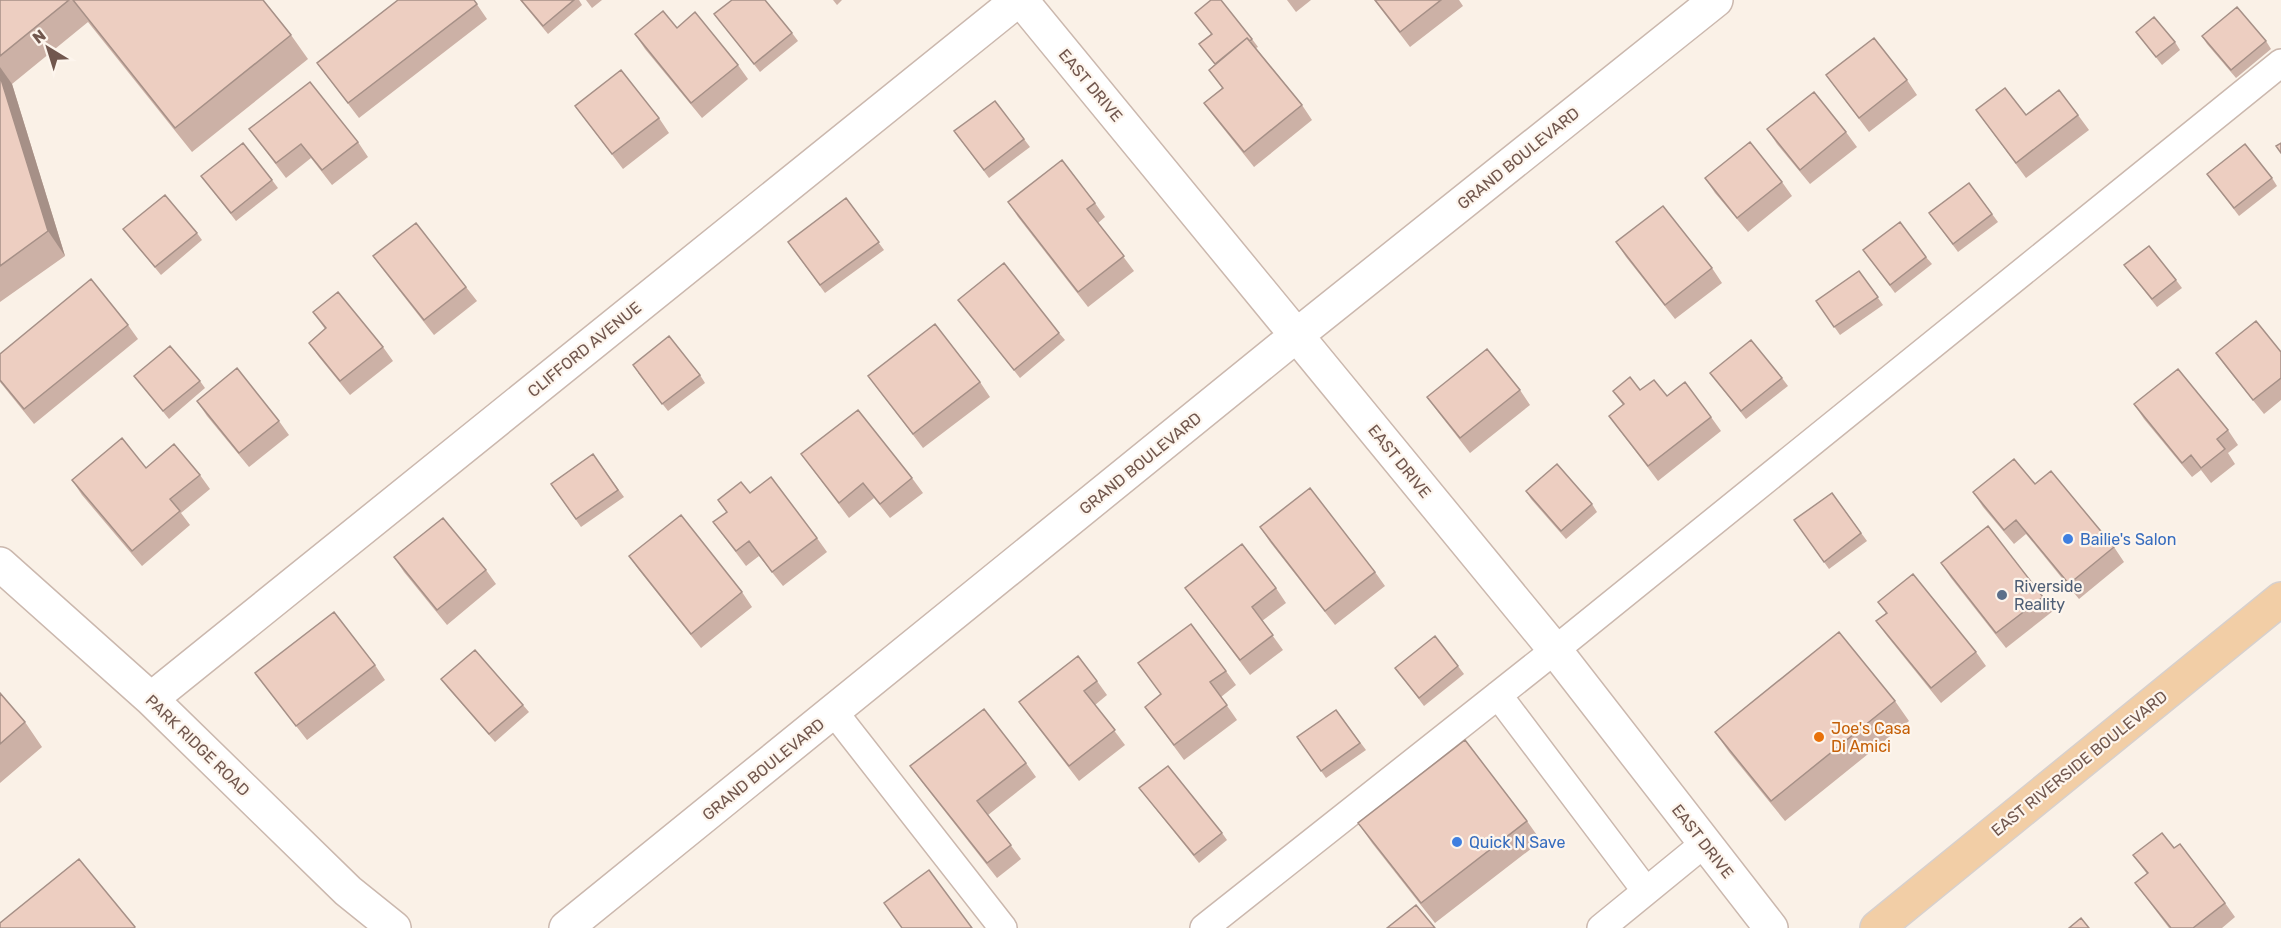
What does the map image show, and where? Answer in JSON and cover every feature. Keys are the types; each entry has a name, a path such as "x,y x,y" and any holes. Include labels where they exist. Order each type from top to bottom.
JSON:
{"main road":[{"name":"EAST RIVERSIDE BOULEVARD","path":"1877,928 2281,599"}],"street":[{"name":"EAST DRIVE","path":"1019,0 1555,650 1771,928"},
{"name":"CLIFFORD AVENUE","path":"151,699 1019,0"},
{"name":"GRAND BOULEVARD","path":"566,928 1297,335 1716,0"},
{"name":"PARK RIDGE ROAD","path":"0,564 151,699 348,891 394,928"}],"lane":[{"path":"1204,928 1555,650 2281,63"},
{"path":"1498,695 1646,891"},
{"path":"834,712 1003,928"},
{"path":"1601,928 1705,843"}],"building":[{"path":"0,0 69,0 0,56"},
{"path":"73,0 263,0 291,35 175,128"},
{"path":"398,0 474,0 477,4 348,103 317,63"},
{"path":"521,0 574,0 543,26"},
{"path":"732,0 765,0 792,33 754,64 714,14"},
{"path":"1211,0 1221,0 1252,39 1250,41 1247,38 1215,64 1199,44 1212,34 1195,13"},
{"path":"1375,0 1441,0 1400,32"},
{"path":"2237,7 2266,41 2231,70 2202,36"},
{"path":"663,11 677,28 695,12 738,65 691,103 635,34"},
{"path":"2154,17 2175,42 2156,57 2136,32"},
{"path":"1247,38 1302,105 1244,152 1204,103 1223,88 1209,70"},
{"path":"1874,38 1907,80 1859,118 1826,75"},
{"path":"621,70 659,118 612,154 575,106"},
{"path":"0,76 48,231 0,266"},
{"path":"310,82 358,142 322,170 301,144 276,163 249,129"},
{"path":"2005,88 2026,115 2059,90 2078,115 2016,163 1976,110"},
{"path":"1814,92 1846,132 1800,170 1767,129"},
{"path":"995,101 1024,139 984,170 954,131"},
{"path":"1750,142 1782,182 1737,218 1705,178"},
{"path":"243,143 272,180 231,213 201,176"},
{"path":"2281,143 2281,153 2276,146"},
{"path":"2245,144 2272,178 2234,208 2207,174"},
{"path":"1062,160 1095,203 1087,209 1124,256 1078,292 1008,202"},
{"path":"1969,183 1992,214 1953,244 1929,213"},
{"path":"165,195 197,233 155,267 123,229"},
{"path":"846,198 879,242 820,285 788,242"},
{"path":"1663,206 1712,268 1665,305 1616,242"},
{"path":"1900,222 1926,257 1890,285 1863,250"},
{"path":"416,223 466,287 424,320 373,256"},
{"path":"2149,246 2176,280 2152,299 2124,265"},
{"path":"1004,263 1059,333 1014,370 958,300"},
{"path":"1859,271 1878,297 1834,327 1816,301"},
{"path":"91,279 128,325 24,409 0,380 0,354"},
{"path":"338,292 383,347 340,381 309,343 326,328 313,312"},
{"path":"2256,321 2281,352 2281,378 2253,400 2216,353"},
{"path":"935,324 980,382 913,434 868,376"},
{"path":"669,336 700,375 662,404 633,365"},
{"path":"1751,340 1782,378 1741,411 1710,373"},
{"path":"170,346 200,381 163,411 134,376"},
{"path":"1487,349 1520,390 1460,438 1427,397"},
{"path":"237,368 279,421 239,453 197,401"},
{"path":"2178,369 2228,430 2217,439 2225,449 2201,468 2191,455 2182,463 2134,404"},
{"path":"1630,377 1640,390 1654,380 1667,396 1685,382 1711,417 1648,466 1609,416 1624,404 1613,391"},
{"path":"858,410 912,478 880,504 863,483 839,503 801,454"},
{"path":"122,438 146,468 174,444 200,475 170,499 180,511 132,551 72,480"},
{"path":"593,454 618,490 576,519 551,484"},
{"name":"Bailie's Salon","path":"2014,459 2035,484 2051,471 2114,547 2069,584 2016,520 2004,530 1973,492"},
{"path":"1557,464 1592,504 1561,531 1526,491"},
{"path":"771,477 817,538 772,572 749,541 736,551 713,522 727,512 718,500 741,482 750,493"},
{"path":"1310,488 1375,572 1325,611 1260,527"},
{"path":"1832,493 1861,533 1824,562 1794,520"},
{"path":"681,515 742,592 691,634 629,556"},
{"path":"443,518 486,570 437,610 394,557"},
{"name":"Riverside Reality","path":"1988,526 2043,597 1996,633 1941,563"},
{"path":"1242,544 1276,588 1252,607 1273,635 1240,660 1185,588"},
{"path":"1913,574 1976,652 1931,688 1876,621 1887,613 1878,602"},
{"path":"334,612 375,665 296,726 255,673"},
{"path":"1191,624 1226,671 1210,682 1227,705 1174,745 1145,707 1161,694 1138,663"},
{"name":"Joe's Casa Di Amici","path":"1839,632 1895,701 1771,801 1715,732"},
{"path":"1435,636 1458,666 1419,698 1395,668"},
{"path":"475,650 523,705 489,734 441,679"},
{"path":"1078,656 1097,681 1084,691 1115,730 1069,766 1019,702"},
{"path":"0,693 25,722 0,744"},
{"path":"984,709 1026,763 977,801 1011,845 987,863 910,766"},
{"path":"1336,710 1360,743 1321,771 1297,737"},
{"name":"Quick N Save","path":"1465,740 1527,821 1421,903 1358,823"},
{"path":"1168,766 1222,833 1194,855 1139,788"},
{"path":"2162,833 2174,848 2180,844 2225,903 2193,928 2171,928 2135,883 2148,873 2133,855"},
{"path":"79,859 134,928 0,928 0,923"},
{"path":"929,870 972,928 902,928 884,903"},
{"path":"1416,905 1435,928 1387,928"},
{"path":"2081,918 2089,928 2069,928"}],"place":[{"name":"Bailie's Salon","path":"2068,539"},
{"name":"Riverside Reality","path":"2002,595"},
{"name":"Joe's Casa Di Amici","path":"1819,737"},
{"name":"Quick N Save","path":"1457,842"}]}
